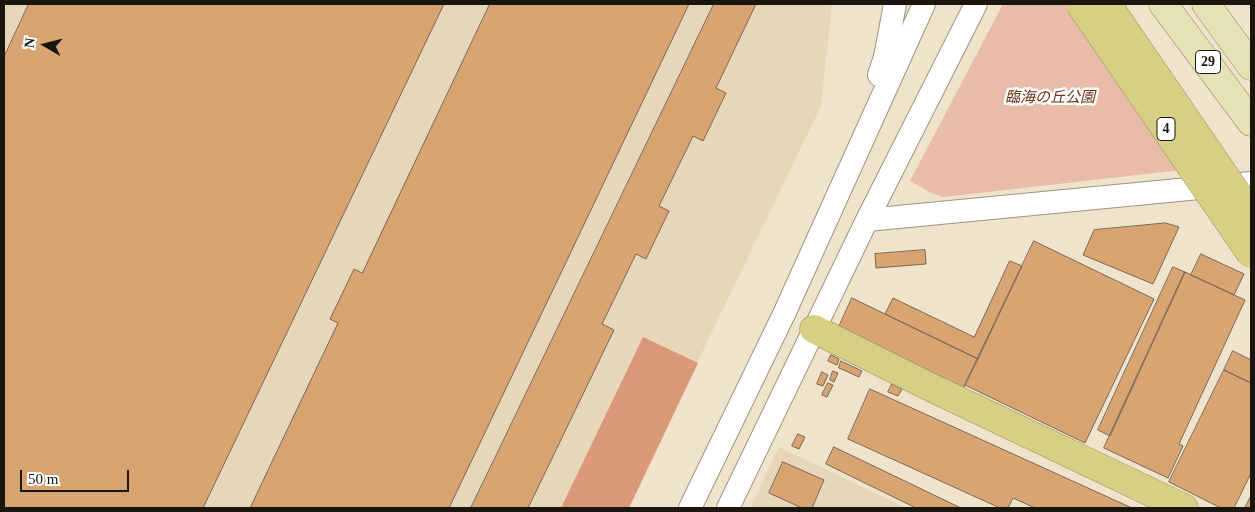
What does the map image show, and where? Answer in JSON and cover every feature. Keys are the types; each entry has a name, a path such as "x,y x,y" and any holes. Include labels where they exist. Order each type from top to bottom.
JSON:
{"highway":[{"name":"4","path":"1080,4 1251,254"},
{"name":"4","path":"1107,4 1251,214"},
{"path":"1129,4 1206,139 1251,206"},
{"path":"814,329 928,386 1184,508"}],"main road":[{"name":"29","path":"1163,4 1251,122"},
{"name":"29","path":"1206,4 1251,66"}],"street":[{"path":"843,185 885,56 895,4"},
{"path":"690,508 784,314 924,4"},
{"path":"728,508 867,220 976,4"},
{"path":"867,220 1251,183"},
{"path":"784,314 814,329"}],"shaded area":[{"path":"4,4 832,4 821,106 627,508 4,508"},
{"path":"643,337 698,363 629,508 561,508"},
{"path":"779,447 907,508 750,508"}],"green space":[{"name":"臨海の丘公園","path":"1003,4 1091,4 1199,168 944,197 931,193 910,181"}],"building":[{"path":"29,4 444,4 203,508 4,508 4,57"},
{"path":"490,4 689,4 449,508 250,508 338,323 330,319 354,269 362,273"},
{"path":"714,4 756,4 716,88 726,93 703,141 693,136 659,206 669,211 646,259 636,254 602,324 614,330 528,508 471,508"},
{"path":"1166,223 1179,227 1153,284 1083,255 1094,230"},
{"path":"1034,241 1154,299 1085,443 965,385"},
{"path":"925,250 926,264 876,268 875,254"},
{"path":"1201,254 1244,274 1234,295 1191,275"},
{"path":"1010,261 1022,266 978,359 885,314 893,298 974,337"},
{"path":"1173,267 1185,272 1110,436 1098,430"},
{"path":"1185,272 1245,300 1179,444 1183,446 1168,478 1104,448"},
{"path":"852,298 978,359 963,389 838,329"},
{"path":"1233,351 1251,360 1251,383 1224,370"},
{"path":"831,355 839,359 837,365 828,361"},
{"path":"841,361 862,371 859,377 839,368"},
{"path":"1224,370 1251,383 1251,473 1234,508 1221,508 1169,482"},
{"path":"833,371 838,373 834,382 830,380"},
{"path":"822,372 828,375 823,386 817,384"},
{"path":"828,383 833,385 827,397 822,395"},
{"path":"892,384 902,389 898,396 888,392"},
{"path":"870,389 1132,508 1035,508 1013,498 1008,508 1000,508 848,439"},
{"path":"798,434 805,437 799,449 792,446"},
{"path":"834,447 961,508 916,508 826,464"},
{"path":"783,462 824,480 812,508 802,508 769,493"},
{"path":"1251,496 1251,508 1245,508"}]}
